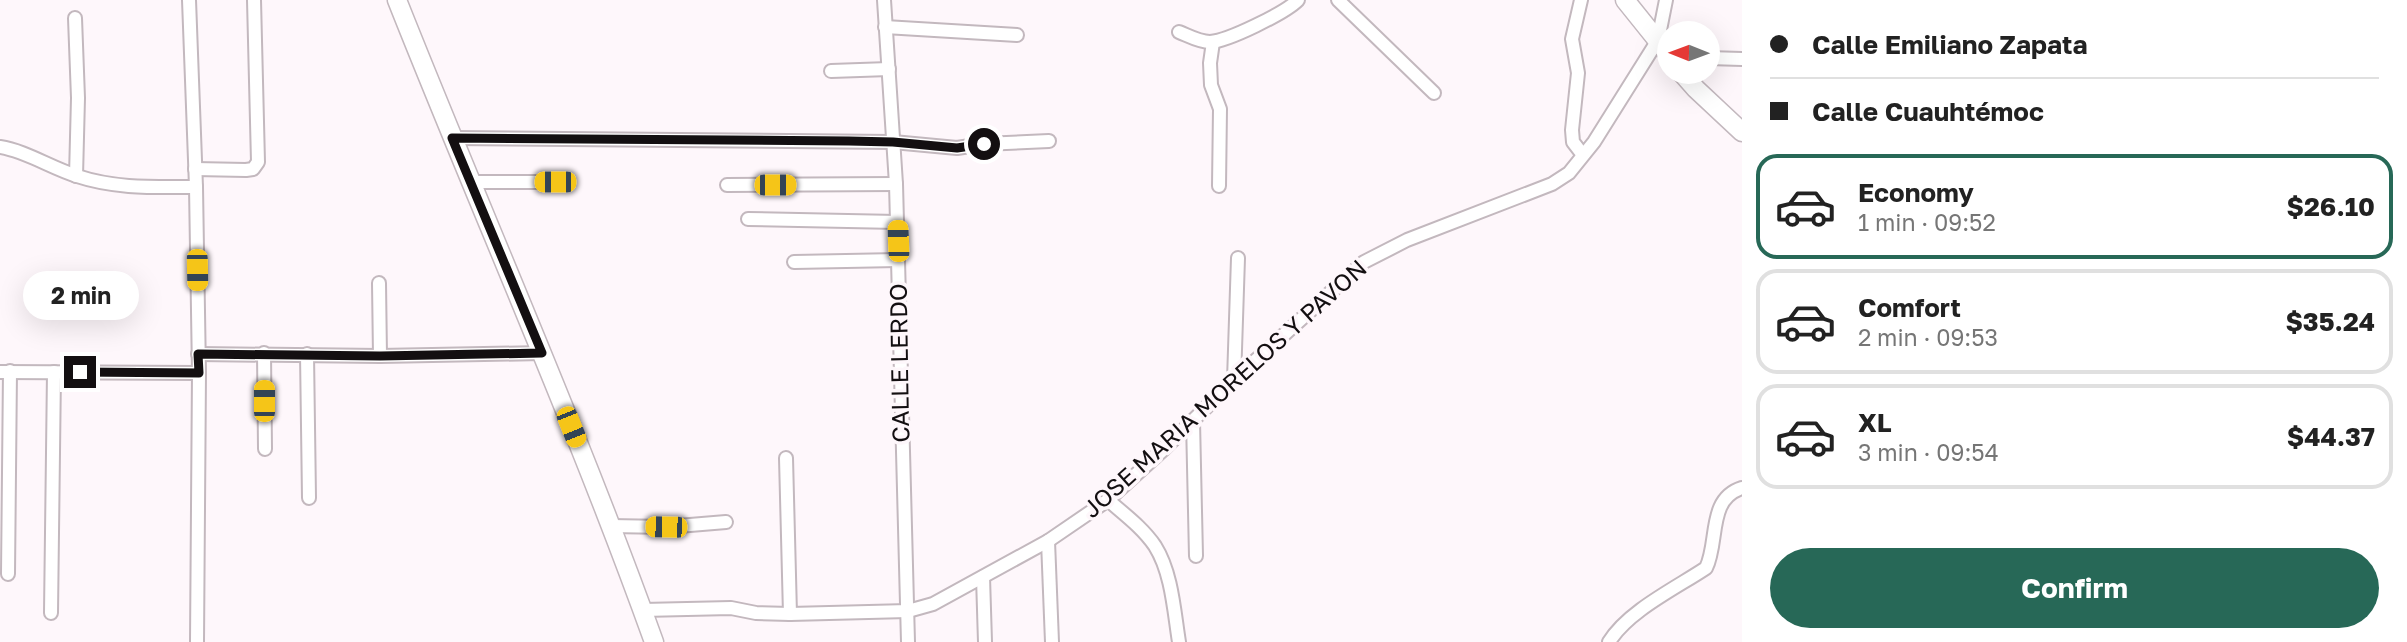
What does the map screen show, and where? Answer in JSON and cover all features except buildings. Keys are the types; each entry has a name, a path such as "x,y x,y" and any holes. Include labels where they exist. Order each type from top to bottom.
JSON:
{"main road":[{"path":"397,0 469,182 542,353 654,642"},
{"path":"1625,0 1657,39"},
{"path":"1692,84 1742,132"}],"street":[{"path":"189,0 199,373 197,642"},
{"path":"195,169 246,170 253,169 258,162 254,0"},
{"name":"CALLE LERDO","path":"884,0 896,184 908,642"},
{"path":"1179,32 1197,40 1213,42 1275,17 1298,0"},
{"path":"1338,0 1434,93"},
{"path":"1581,0 1572,39 1578,73 1572,130 1573,142 1583,155"},
{"path":"1662,21 1666,0"},
{"path":"75,18 78,98 76,176"},
{"path":"885,27 1017,35"},
{"path":"1213,42 1211,85 1220,108 1219,186"},
{"name":"JOSE MARIA MORELOS Y PAVON","path":"643,610 731,608 756,613 790,614 908,611 933,604 984,577 1048,541 1108,500 1364,262 1407,240 1552,184 1569,173 1594,142 1657,42"},
{"path":"1720,58 1742,59"},
{"path":"831,71 889,69"},
{"path":"452,138 893,142 957,148 1049,141"},
{"path":"0,146 76,176 122,187 196,187"},
{"path":"469,182 555,182"},
{"path":"727,185 896,184"},
{"path":"748,219 897,222"},
{"path":"1234,380 1238,258"},
{"path":"794,262 898,260"},
{"path":"379,283 380,356"},
{"path":"264,353 265,449"},
{"path":"198,354 380,356 542,353"},
{"path":"307,354 309,498"},
{"path":"8,574 5,372 199,373"},
{"path":"51,612 54,372"},
{"path":"1193,421 1196,556"},
{"path":"786,458 790,614"},
{"path":"1609,642 1617,630 1632,617 1706,568 1711,559 1717,511 1731,492 1742,488"},
{"path":"1108,500 1142,530 1165,565 1179,642"},
{"path":"611,526 666,527 726,522"},
{"path":"1048,541 1052,642"},
{"path":"984,577 985,642"}],"route":[{"path":"80,372 199,373 198,354 380,356 542,353 452,138 849,141 957,148 984,144"}]}
